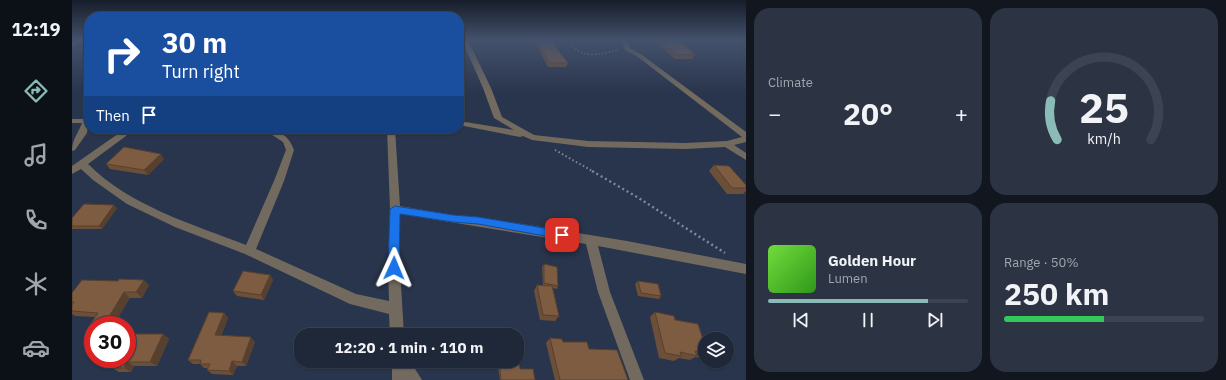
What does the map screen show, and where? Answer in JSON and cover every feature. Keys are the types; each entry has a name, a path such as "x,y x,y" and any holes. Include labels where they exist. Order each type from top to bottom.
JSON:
{"street":[{"path":"473,58 487,88 498,118 532,137"},
{"path":"642,58 746,137"},
{"path":"72,121 84,121"},
{"path":"464,124 532,137 588,144 685,146 727,144 746,137"},
{"path":"72,148 84,131"},
{"path":"72,171 124,134"},
{"path":"249,251 280,181 290,150 288,141 276,134"},
{"path":"391,134 395,209 394,268 397,328"},
{"path":"727,144 746,157"},
{"path":"82,164 96,178 131,201 179,224 249,251 355,300 396,310"},
{"path":"395,209 453,218 478,220 746,269"},
{"path":"590,240 604,292 637,380"},
{"path":"399,380 400,368"},
{"path":"405,368 414,380"}],"path":[{"path":"552,148 637,197 727,254"}],"building":[{"path":"546,58 564,58 568,63 549,63"},
{"path":"124,147 161,154 144,170 106,164"},
{"path":"714,165 729,166 746,185 746,188 732,188"},
{"path":"84,204 114,205 99,226 72,226 72,218"},
{"path":"544,264 557,267 558,286 544,283"},
{"path":"243,271 270,275 261,295 233,291"},
{"path":"119,279 144,280 136,292 124,292 109,316 96,316 98,313 72,311 72,305 74,302 72,302 72,293 82,280 118,281"},
{"path":"638,281 658,284 661,296 641,293"},
{"path":"537,285 552,286 559,316 543,315"},
{"path":"209,312 224,313 215,335 251,337 242,362 232,361 229,371 207,370 210,364 200,364 201,360 188,360"},
{"path":"655,312 674,316 675,320 698,324 701,332 698,332 698,352 695,351 697,356 680,352 681,356 665,353"},
{"path":"136,334 163,334 150,362 136,362"},
{"path":"550,338 562,339 563,342 587,342 589,349 617,350 628,380 560,380"},
{"path":"500,368 533,369 535,380 501,380"}],"route":[{"path":"394,268 395,209 453,218 478,220 562,235"}]}
